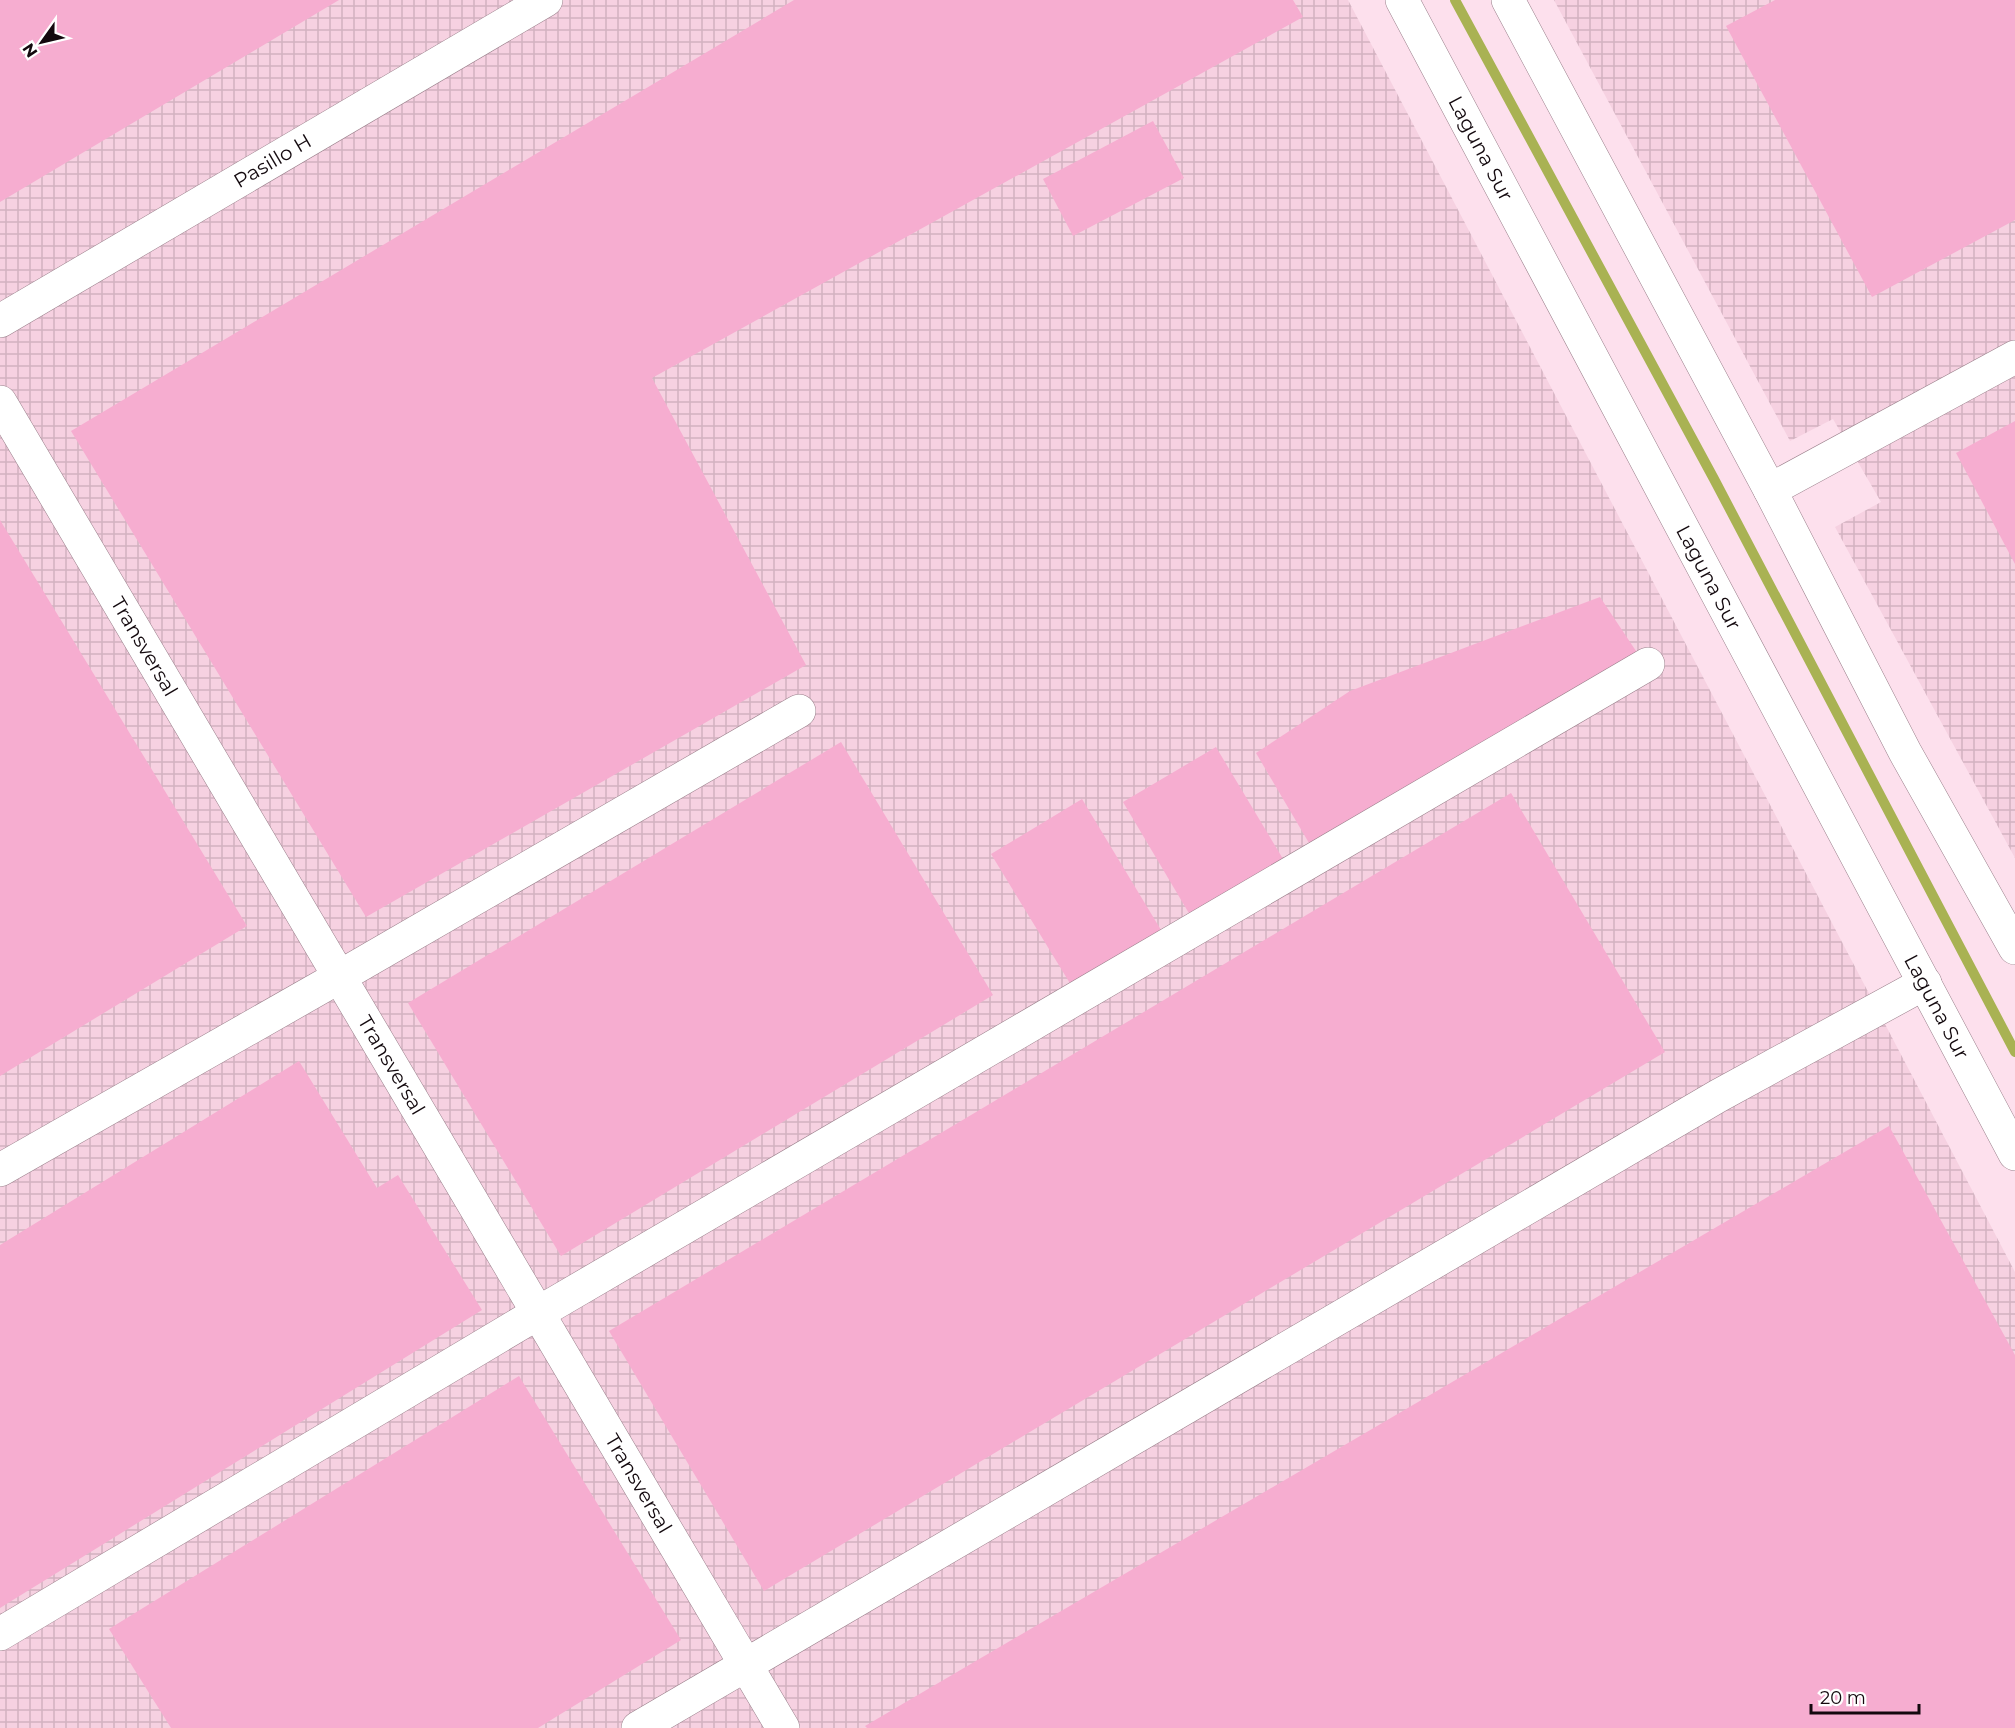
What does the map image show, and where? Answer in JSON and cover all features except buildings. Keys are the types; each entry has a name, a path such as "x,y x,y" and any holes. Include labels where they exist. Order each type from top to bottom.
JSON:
{"street":[{"name":"Pasillo H","path":"0,321 546,0"},
{"name":"Laguna Sur","path":"1402,0 2015,1154"},
{"path":"1508,0 1770,490 1905,752 2015,948"},
{"path":"1770,490 2015,357"},
{"name":"Transversal","path":"0,402 783,1728"},
{"path":"0,1634 538,1313 1648,664"},
{"path":"0,1170 799,711"},
{"path":"638,1728 1718,1096 1925,983"}],"shaded area":[{"path":"0,0 1348,0 2015,1272 2015,1728 0,1728"},
{"path":"1554,0 2015,0 2015,858 1835,527 1881,502 1833,419 1790,441"}],"waterway":[{"path":"1455,0 1714,479 2015,1052"}]}
